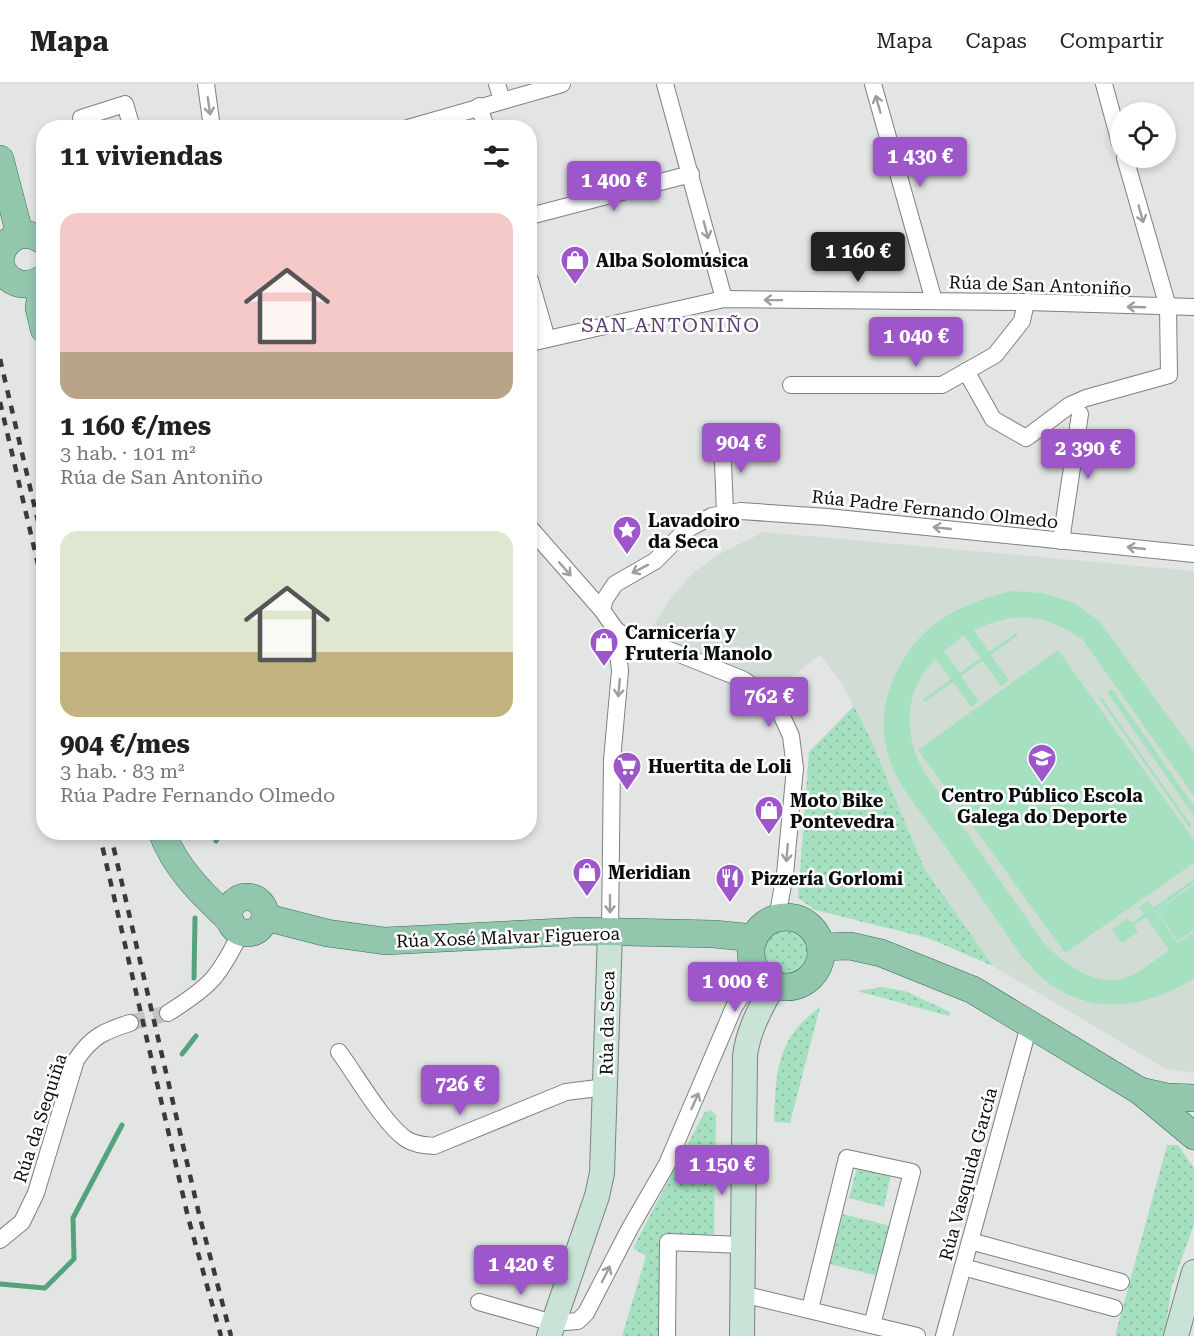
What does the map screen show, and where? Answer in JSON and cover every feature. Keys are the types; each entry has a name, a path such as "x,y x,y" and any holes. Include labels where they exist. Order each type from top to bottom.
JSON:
{"main road":[{"path":"0,159 32,238 13,237 3,248 36,310"},
{"path":"166,840 178,862 204,893 236,917"},
{"name":"Rúa Xosé Malvar Figueroa","path":"236,917 256,930 265,917 327,933 385,942 610,932 714,934 754,938"},
{"path":"787,917 805,923 812,929 820,947 817,967 811,976 793,986 765,978 751,952 754,938 760,928 777,918 787,917"},
{"path":"820,947 850,946 900,959 973,990 1140,1091 1194,1136"},
{"path":"1140,1091 1167,1097 1194,1098"}],"street":[{"path":"206,84 211,120"},
{"path":"434,120 479,106 500,92 562,84"},
{"path":"665,84 724,299"},
{"path":"873,84 934,302"},
{"path":"1104,84 1110,106"},
{"path":"82,120 81,118 125,104 130,120"},
{"path":"479,106 483,120"},
{"path":"966,371 993,418 1026,438 1070,405 1086,398 1170,375 1168,307 1128,168"},
{"path":"537,214 691,174"},
{"name":"Rúa de San Antoniño","path":"537,341 724,299 1026,302 1194,308"},
{"path":"791,385 942,385 995,355 1022,321 1026,302"},
{"path":"537,304 547,339"},
{"path":"1061,541 1080,414"},
{"path":"722,436 725,513"},
{"name":"Rúa Padre Fernando Olmedo","path":"602,610 605,599 615,584 655,561 686,530 725,513 741,511 827,517 1194,554"},
{"path":"537,536 602,610 616,630 632,640 654,644 742,679 761,691 780,712 791,736 795,768 785,874 777,918"},
{"name":"Rúa da Seca","path":"551,1330 597,1196 604,1148 612,760 620,671 616,630"},
{"path":"168,1013 210,984 225,964 236,917"},
{"path":"741,1336 745,1056 747,1039 755,1019 765,978"},
{"path":"479,1302 551,1330 578,1321 586,1312 667,1164 712,1064 734,1007 765,978"},
{"name":"Rúa da Sequiña","path":"0,1240 22,1222 36,1193 76,1060 87,1042 110,1029 130,1023"},
{"name":"Rúa Vasquida García","path":"944,1336 1030,1023"},
{"path":"339,1052 393,1127 407,1140 418,1144 434,1146 566,1092 606,1087"},
{"path":"712,1064 730,1054 745,1056"},
{"path":"810,1309 847,1158 912,1172 872,1325"},
{"path":"970,1241 1121,1282"},
{"path":"667,1336 668,1242 743,1245"},
{"path":"963,1267 1114,1308"},
{"path":"1176,1336 1194,1272"},
{"path":"742,1294 917,1336"}],"shaded area":[{"name":"Centro Público Escola Galega do Deporte","path":"764,532 1194,571 1194,1073 1166,1069 993,966 924,868 871,740 842,683 820,655 771,692 659,641 651,629 671,598 694,572 723,552"}],"green space":[{"path":"1013,591 1042,593 1074,603 1099,621 1194,752 1194,796 1082,639 1055,624 1030,618 1003,619 974,630 989,652 1016,633 1018,635 991,655 1009,680 1001,686 983,661 961,676 979,701 971,707 953,682 925,702 923,699 951,679 936,659 925,671 917,684 910,714 910,729 918,759 925,773 1043,942 1061,959 1082,972 1105,980 1130,976 1169,950 1146,917 1134,925 1138,932 1122,943 1112,930 1128,918 1132,923 1144,914 1139,907 1148,901 1153,908 1194,879 1194,883 1155,911 1178,943 1194,932 1194,978 1177,988 1139,1002 1100,1004 1081,1000 1062,992 1042,978 1022,957 907,794 891,765 885,742 884,717 892,681 904,659 914,645 937,622 966,606","holes":["964,635 981,658 960,673 944,651"]},
{"path":"1058,650 1194,840 1194,863 1065,953 918,750"},
{"path":"1112,689 1194,806 1194,816 1107,692"},
{"path":"1101,697 1191,825 1189,827 1099,698"},
{"path":"854,706 871,740 924,868 993,966 928,938 815,910 798,898 809,752"},
{"path":"1194,885 1194,930 1178,941 1156,911"},
{"path":"785,930 801,937 808,953 801,969 785,976 769,969 762,953 769,937"},
{"path":"882,987 905,991 950,1012 949,1016 857,991"},
{"path":"820,1007 790,1123 774,1122 781,1057 795,1031"},
{"path":"710,1110 716,1115 714,1234 712,1238 663,1237 662,1336 622,1336 646,1256 633,1248 704,1113"},
{"path":"1167,1145 1178,1145 1194,1168 1194,1224 1172,1286 1164,1336 1115,1336"},
{"path":"858,1164 891,1174 884,1207 849,1198"},
{"path":"843,1214 891,1226 878,1276 830,1264"}],"waterway":[{"path":"194,978 195,918"},
{"path":"182,1054 196,1036"},
{"path":"0,1284 45,1288 74,1259 73,1218 122,1125"}],"tunnel":[{"path":"130,1023 168,1013"}],"railway":[{"path":"0,359 36,513"},
{"path":"0,402 36,556"},
{"path":"101,840 188,1217 221,1336"},
{"path":"112,840 199,1214 231,1336"}],"place":[{"name":"Alba Solomúsica","path":"575,286"},
{"name":"Lavadoiro da Seca","path":"627,556"},
{"name":"Carnicería y Frutería Manolo","path":"604,668"},
{"name":"Centro Público Escola Galega do Deporte","path":"1042,784"},
{"name":"Huertita de Loli","path":"627,792"},
{"name":"Moto Bike Pontevedra","path":"769,836"},
{"name":"Meridian","path":"587,898"},
{"name":"Pizzería Gorlomi","path":"730,904"}],"district":[{"name":"SAN ANTONIÑO","path":"671,325"}]}
